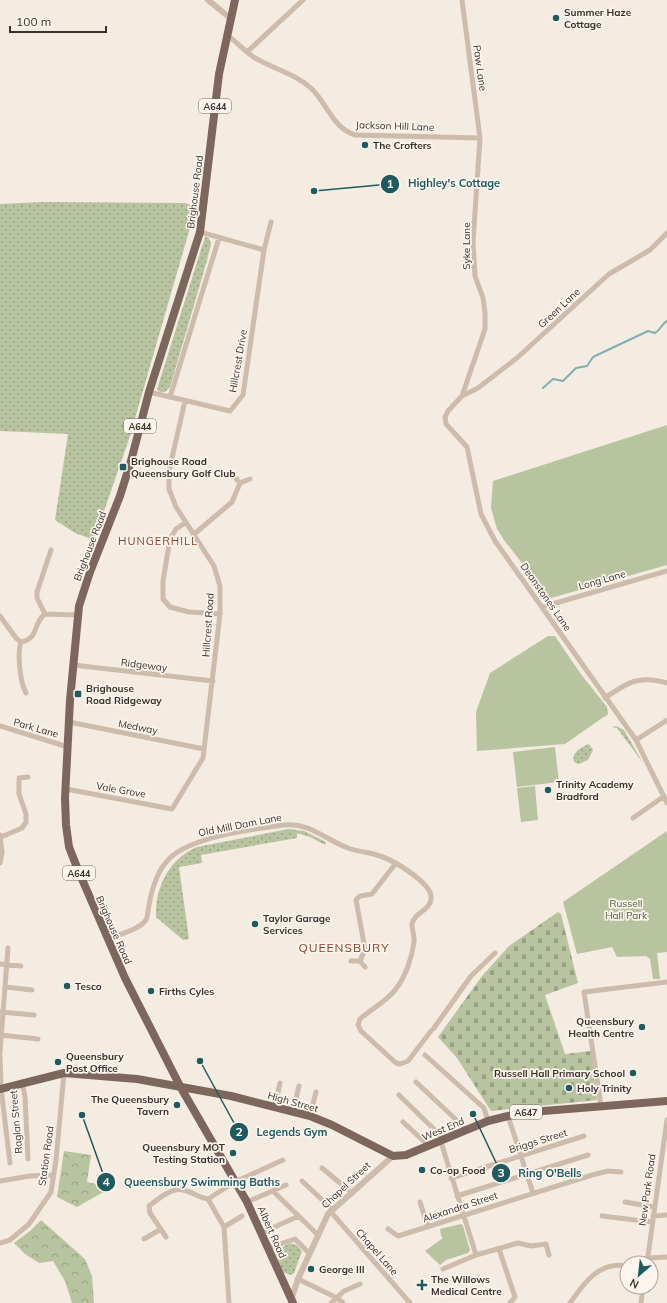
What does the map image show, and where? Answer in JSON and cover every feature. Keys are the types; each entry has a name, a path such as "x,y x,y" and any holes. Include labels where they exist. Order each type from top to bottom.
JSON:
{"main road":[{"name":"Brighouse Road","path":"181,1088 125,978 69,847 66,825 66,789 69,722 79,606 90,572 120,496 149,392 200,232 219,74 235,0"},
{"name":"High Street","path":"1,1088 64,1073 137,1079 231,1096 310,1116 332,1125 393,1156"},
{"name":"Albert Road","path":"181,1088 247,1202 292,1302"},
{"name":"West End","path":"393,1156 406,1155 443,1141 488,1121 508,1116 531,1112 667,1101"}],"street":[{"path":"208,0 230,18"},
{"path":"247,52 303,0"},
{"name":"Paw Lane","path":"462,0 480,138"},
{"name":"Jackson Hill Lane","path":"227,35 255,58 293,77 312,90 336,122 347,133 355,135 480,138"},
{"name":"Syke Lane","path":"462,396 485,330 483,298 475,276 473,242 480,138"},
{"name":"Hillcrest Drive","path":"149,392 230,411 243,395 264,250 272,222"},
{"path":"200,232 264,250"},
{"name":"Green Lane","path":"462,396 478,388 517,358 609,274 650,250 667,233"},
{"path":"170,397 219,238"},
{"name":"Deanstones Lane","path":"462,396 448,411 445,417 446,424 467,447 481,514 492,534 542,607 636,740 667,803"},
{"name":"Hillcrest Road","path":"172,809 203,758 220,614 220,586 214,566 176,507 169,489 169,471 185,401"},
{"path":"233,475 240,483"},
{"path":"193,535 232,502 240,483 250,479"},
{"path":"185,522 176,529 170,539 163,581 163,599 170,607 189,612 220,614"},
{"path":"45,614 37,592 51,550"},
{"name":"Long Lane","path":"542,607 667,571"},
{"path":"21,642 30,640 34,636 40,618 45,614 78,616"},
{"path":"0,616 16,638 21,642"},
{"path":"21,642 19,648 19,661 23,690"},
{"name":"Ridgeway","path":"73,665 213,681"},
{"path":"605,698 634,680 647,678 667,683"},
{"path":"636,740 667,720"},
{"name":"Medway","path":"69,722 204,749"},
{"name":"Park Lane","path":"0,726 68,747"},
{"path":"0,863 2,852 0,836 22,828 26,822 26,814 19,794 19,778 28,777"},
{"name":"Vale Grove","path":"66,789 172,809"},
{"path":"633,818 663,797"},
{"name":"Old Mill Dam Lane","path":"108,939 137,927 146,919 152,889 158,873 170,858 187,845 209,839 291,824 308,828 345,848 371,853 396,863 426,886 432,896 428,907 413,920 414,941 411,954 405,972 395,990 386,1000 360,1019 358,1025 361,1031 396,1063 400,1064 408,1061 433,1030 471,976 496,953"},
{"path":"360,961 364,948 356,900 358,897 372,894 396,863"},
{"path":"8,948 0,1053 1,1088 10,1163"},
{"path":"351,961 360,961"},
{"path":"360,961 365,967"},
{"path":"0,964 21,966"},
{"path":"601,1106 584,992 667,982"},
{"path":"4,988 32,990"},
{"path":"2,1012 34,1015"},
{"path":"1,1035 38,1039"},
{"path":"425,1055 484,1108 488,1121"},
{"name":"Station Road","path":"0,1243 10,1240 29,1224 50,1192 54,1175 64,1073"},
{"name":"Raglan Street","path":"22,1082 26,1109 28,1159"},
{"path":"416,1082 466,1130"},
{"path":"275,1107 280,1083"},
{"path":"292,1112 299,1086"},
{"path":"310,1116 316,1092"},
{"path":"400,1095 443,1141 457,1196 476,1255"},
{"path":"508,1116 534,1193"},
{"name":"New Park Road","path":"648,1255 667,1120"},
{"path":"403,1122 430,1146"},
{"name":"Briggs Street","path":"452,1178 584,1136"},
{"path":"457,1196 588,1155"},
{"name":"Chapel Street","path":"292,1302 298,1279 309,1253 332,1211 393,1156"},
{"path":"166,1238 150,1213 149,1206 159,1198 174,1190 183,1190 197,1197 208,1199 235,1182 283,1160"},
{"path":"322,1168 352,1193"},
{"name":"Alexandra Street","path":"388,1229 398,1236 592,1175 608,1171 621,1172"},
{"path":"0,1181 30,1176 54,1175"},
{"name":"Chapel Lane","path":"302,1181 332,1211 410,1303"},
{"path":"247,1202 286,1185"},
{"path":"273,1190 318,1235"},
{"path":"208,1199 224,1226 229,1303"},
{"path":"420,1202 428,1227"},
{"path":"625,1202 654,1207"},
{"path":"602,1216 653,1219 667,1215"},
{"path":"224,1226 242,1216"},
{"path":"261,1233 298,1216"},
{"path":"144,1239 161,1229"},
{"path":"268,1248 295,1239 309,1253"},
{"path":"443,1269 476,1255 518,1243 524,1243 531,1246 546,1244 549,1255"},
{"path":"499,1249 515,1297 510,1303"},
{"path":"570,1303 586,1281 598,1272 613,1266 619,1266"},
{"path":"298,1279 344,1303"},
{"path":"331,1303 344,1291 360,1284"}],"green space":[{"path":"43,202 185,203 196,207 129,439 94,540 75,533 55,520 68,434 0,431 0,204"},
{"path":"205,237 209,238 211,244 206,264 170,387 165,392 160,392 157,389"},
{"path":"667,425 667,565 551,598 547,597 538,588 529,572 497,529 491,508 493,481"},
{"path":"548,636 555,636 608,714 565,744 477,751 476,712 490,673"},
{"path":"580,673 607,707 608,714 605,717 606,712"},
{"path":"616,726 624,730 643,763 617,728 612,727"},
{"path":"589,744 593,750 588,760 579,764 574,762 573,759 575,753"},
{"path":"555,747 559,782 517,787 513,752"},
{"path":"535,786 538,820 521,822 517,788"},
{"path":"289,829 304,831 326,842 325,845 310,837 297,833 297,838 201,855 202,863 179,867 189,939 183,940 156,917 156,906 161,885 171,867 187,852 197,847"},
{"name":"Russell Hall Park","path":"667,831 667,952 657,953 660,979 653,979 650,959 646,956 617,957 612,947 577,954 563,902"},
{"path":"558,912 561,914 578,983 545,995 565,1054 591,1051 597,1100 491,1111 457,1058 438,1037 482,976 509,946"},
{"path":"64,1151 91,1155 87,1182 112,1187 77,1207 57,1197"},
{"path":"41,1220 85,1259 92,1276 94,1303 72,1303 65,1281 53,1261 39,1263 25,1254 14,1243 30,1231"},
{"path":"461,1224 463,1226 470,1250 468,1253 446,1260 440,1265 425,1251 443,1238 441,1236 440,1229"},
{"path":"290,1243 297,1245 302,1251 294,1273 291,1275 282,1272 275,1251"}],"waterway":[{"path":"543,388 553,379 563,381 576,368 587,366 593,357 648,331 655,333 667,321"}],"place":[{"name":"Summer Haze Cottage","path":"556,18"},
{"name":"The Crofters","path":"365,145"},
{"name":"Highley's Cottage","path":"314,191"},
{"name":"Brighouse Road Queensbury Golf Club","path":"123,467"},
{"name":"Brighouse Road Ridgeway","path":"78,694"},
{"name":"Trinity Academy Bradford","path":"548,790"},
{"name":"Taylor Garage Services","path":"255,924"},
{"name":"Tesco","path":"67,986"},
{"name":"Firths Cyles","path":"151,991"},
{"name":"Queensbury Health Centre","path":"642,1027"},
{"name":"Legends Gym","path":"200,1061"},
{"name":"Queensbury Post Office","path":"58,1062"},
{"name":"Russell Hall Primary School","path":"633,1073"},
{"name":"Holy Trinity","path":"569,1088"},
{"name":"The Queensbury Tavern","path":"177,1105"},
{"name":"Ring O'Bells","path":"473,1114"},
{"name":"Queensbury Swimming Baths","path":"82,1115"},
{"name":"Queensbury MOT Testing Station","path":"233,1153"},
{"name":"Co-op Food","path":"422,1170"},
{"name":"George III","path":"311,1269"},
{"name":"The Willows Medical Centre","path":"422,1285"}],"district":[{"name":"HUNGERHILL","path":"158,541"},
{"name":"QUEENSBURY","path":"344,947"}]}
